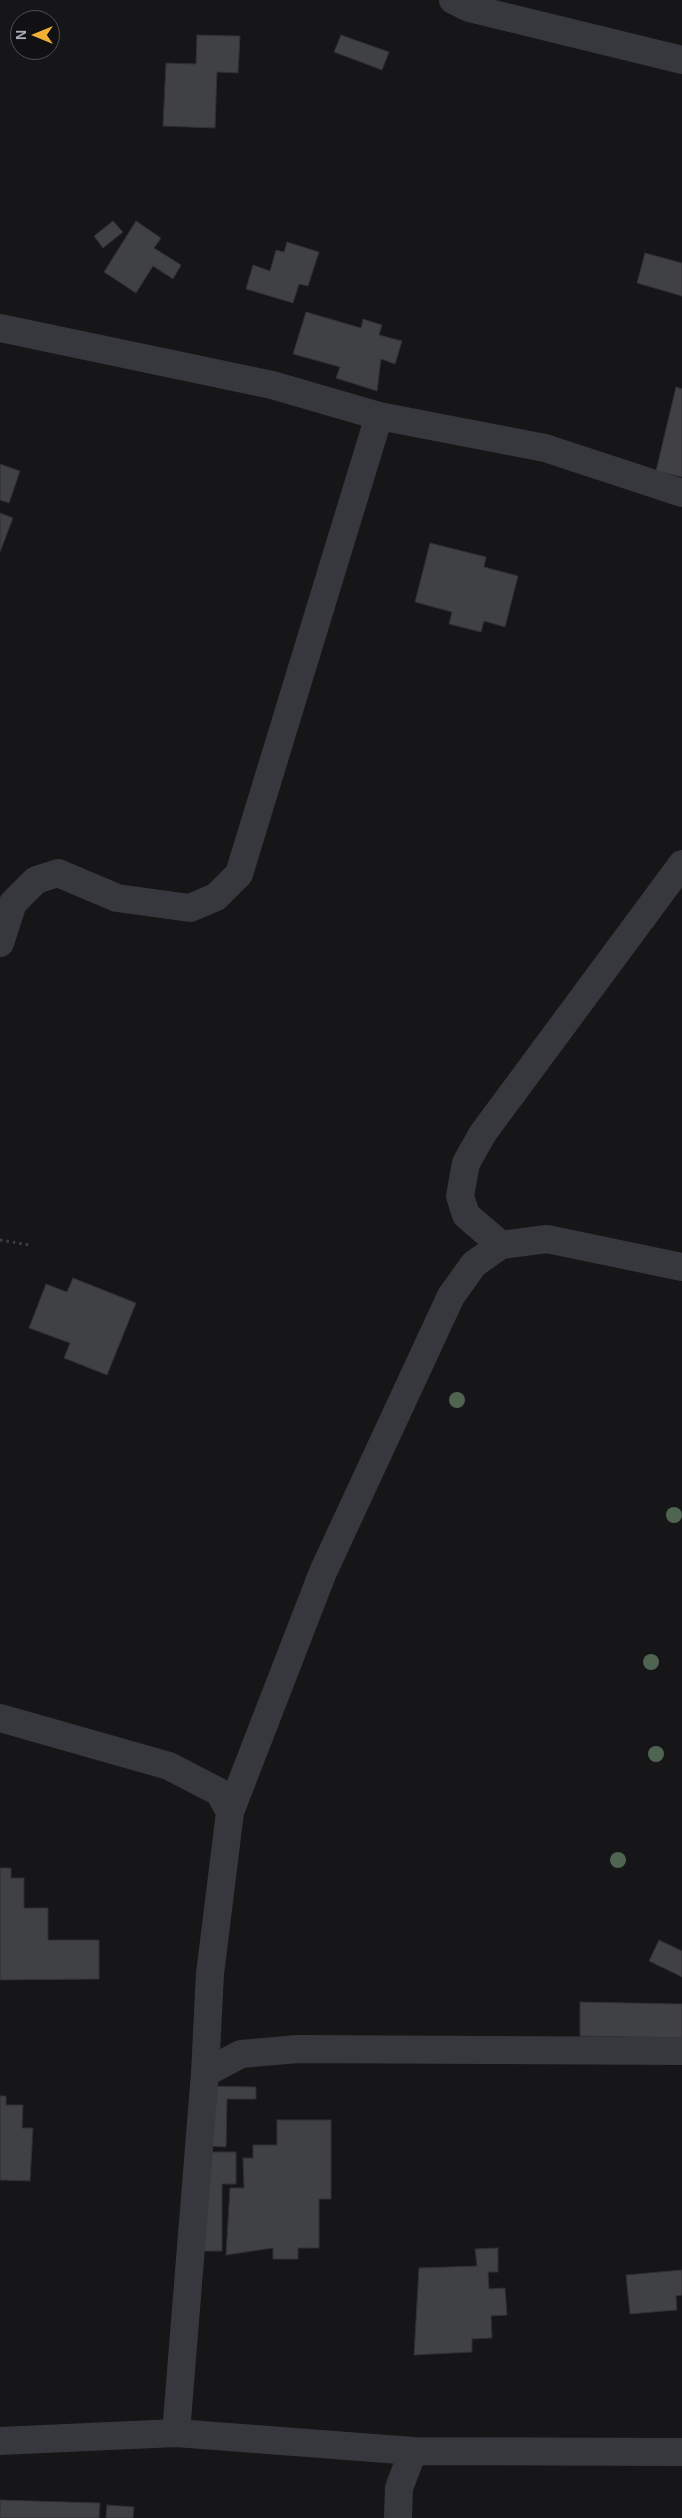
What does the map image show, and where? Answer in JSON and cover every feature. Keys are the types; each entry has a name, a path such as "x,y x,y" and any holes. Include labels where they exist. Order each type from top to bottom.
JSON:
{"street":[{"path":"453,0 469,8 682,60"},
{"path":"0,328 272,385 379,416 545,448 682,494"},
{"path":"0,943 13,903 36,880 58,872 117,898 190,908 216,897 239,874 379,416"},
{"path":"501,1245 466,1215 460,1196 466,1163 483,1133 682,864"},
{"path":"176,2433 210,1974 230,1812 323,1572 451,1296 474,1264 501,1245 547,1239 682,1266"},
{"path":"0,1718 169,1766 219,1792 230,1812"},
{"path":"204,2073 241,2054 298,2049 682,2051"},
{"path":"0,2441 176,2433 413,2451 682,2452"},
{"path":"398,2518 399,2488 413,2451"}],"path":[{"path":"0,1240 30,1245"}],"building":[{"path":"197,35 240,36 238,73 217,72 215,128 163,126 166,63 196,64"},
{"path":"341,35 389,52 382,70 334,52"},
{"path":"113,221 123,232 103,248 94,236"},
{"path":"136,221 161,238 154,248 181,265 173,279 153,266 136,293 104,272"},
{"path":"287,242 319,252 308,286 299,284 293,303 246,289 253,265 270,271 276,250 284,252"},
{"path":"645,253 682,263 682,296 637,283"},
{"path":"306,312 361,328 363,319 382,325 379,335 402,341 395,364 381,359 377,391 336,378 340,367 293,354"},
{"path":"676,387 682,389 682,477 656,471"},
{"path":"0,464 20,471 9,503 0,500"},
{"path":"0,513 13,518 0,552"},
{"path":"430,543 486,557 484,567 518,576 505,627 484,621 481,632 449,624 452,612 415,602"},
{"path":"73,1278 136,1303 107,1375 64,1358 70,1343 29,1328 46,1284 67,1292"},
{"path":"0,1868 11,1868 11,1878 24,1878 24,1908 48,1908 48,1940 99,1940 99,1979 0,1980"},
{"path":"659,1940 682,1951 682,1977 649,1961"},
{"path":"580,2002 682,2004 682,2038 580,2036"},
{"path":"205,2086 256,2087 256,2099 227,2099 226,2147 204,2146"},
{"path":"0,2096 6,2096 6,2105 23,2105 22,2128 33,2128 30,2181 0,2180"},
{"path":"277,2120 331,2120 331,2199 319,2199 319,2248 298,2248 298,2259 273,2259 273,2248 226,2255 230,2188 244,2188 243,2158 253,2158 253,2145 277,2145"},
{"path":"199,2152 236,2152 236,2184 222,2184 222,2251 198,2251"},
{"path":"498,2248 498,2272 488,2272 489,2289 505,2288 507,2315 491,2316 492,2338 472,2339 472,2352 414,2355 419,2268 477,2266 475,2249"},
{"path":"682,2270 682,2295 676,2296 677,2310 630,2314 626,2275"},
{"path":"0,2500 100,2503 99,2518 0,2518"},
{"path":"107,2505 134,2507 133,2518 106,2518"}]}
